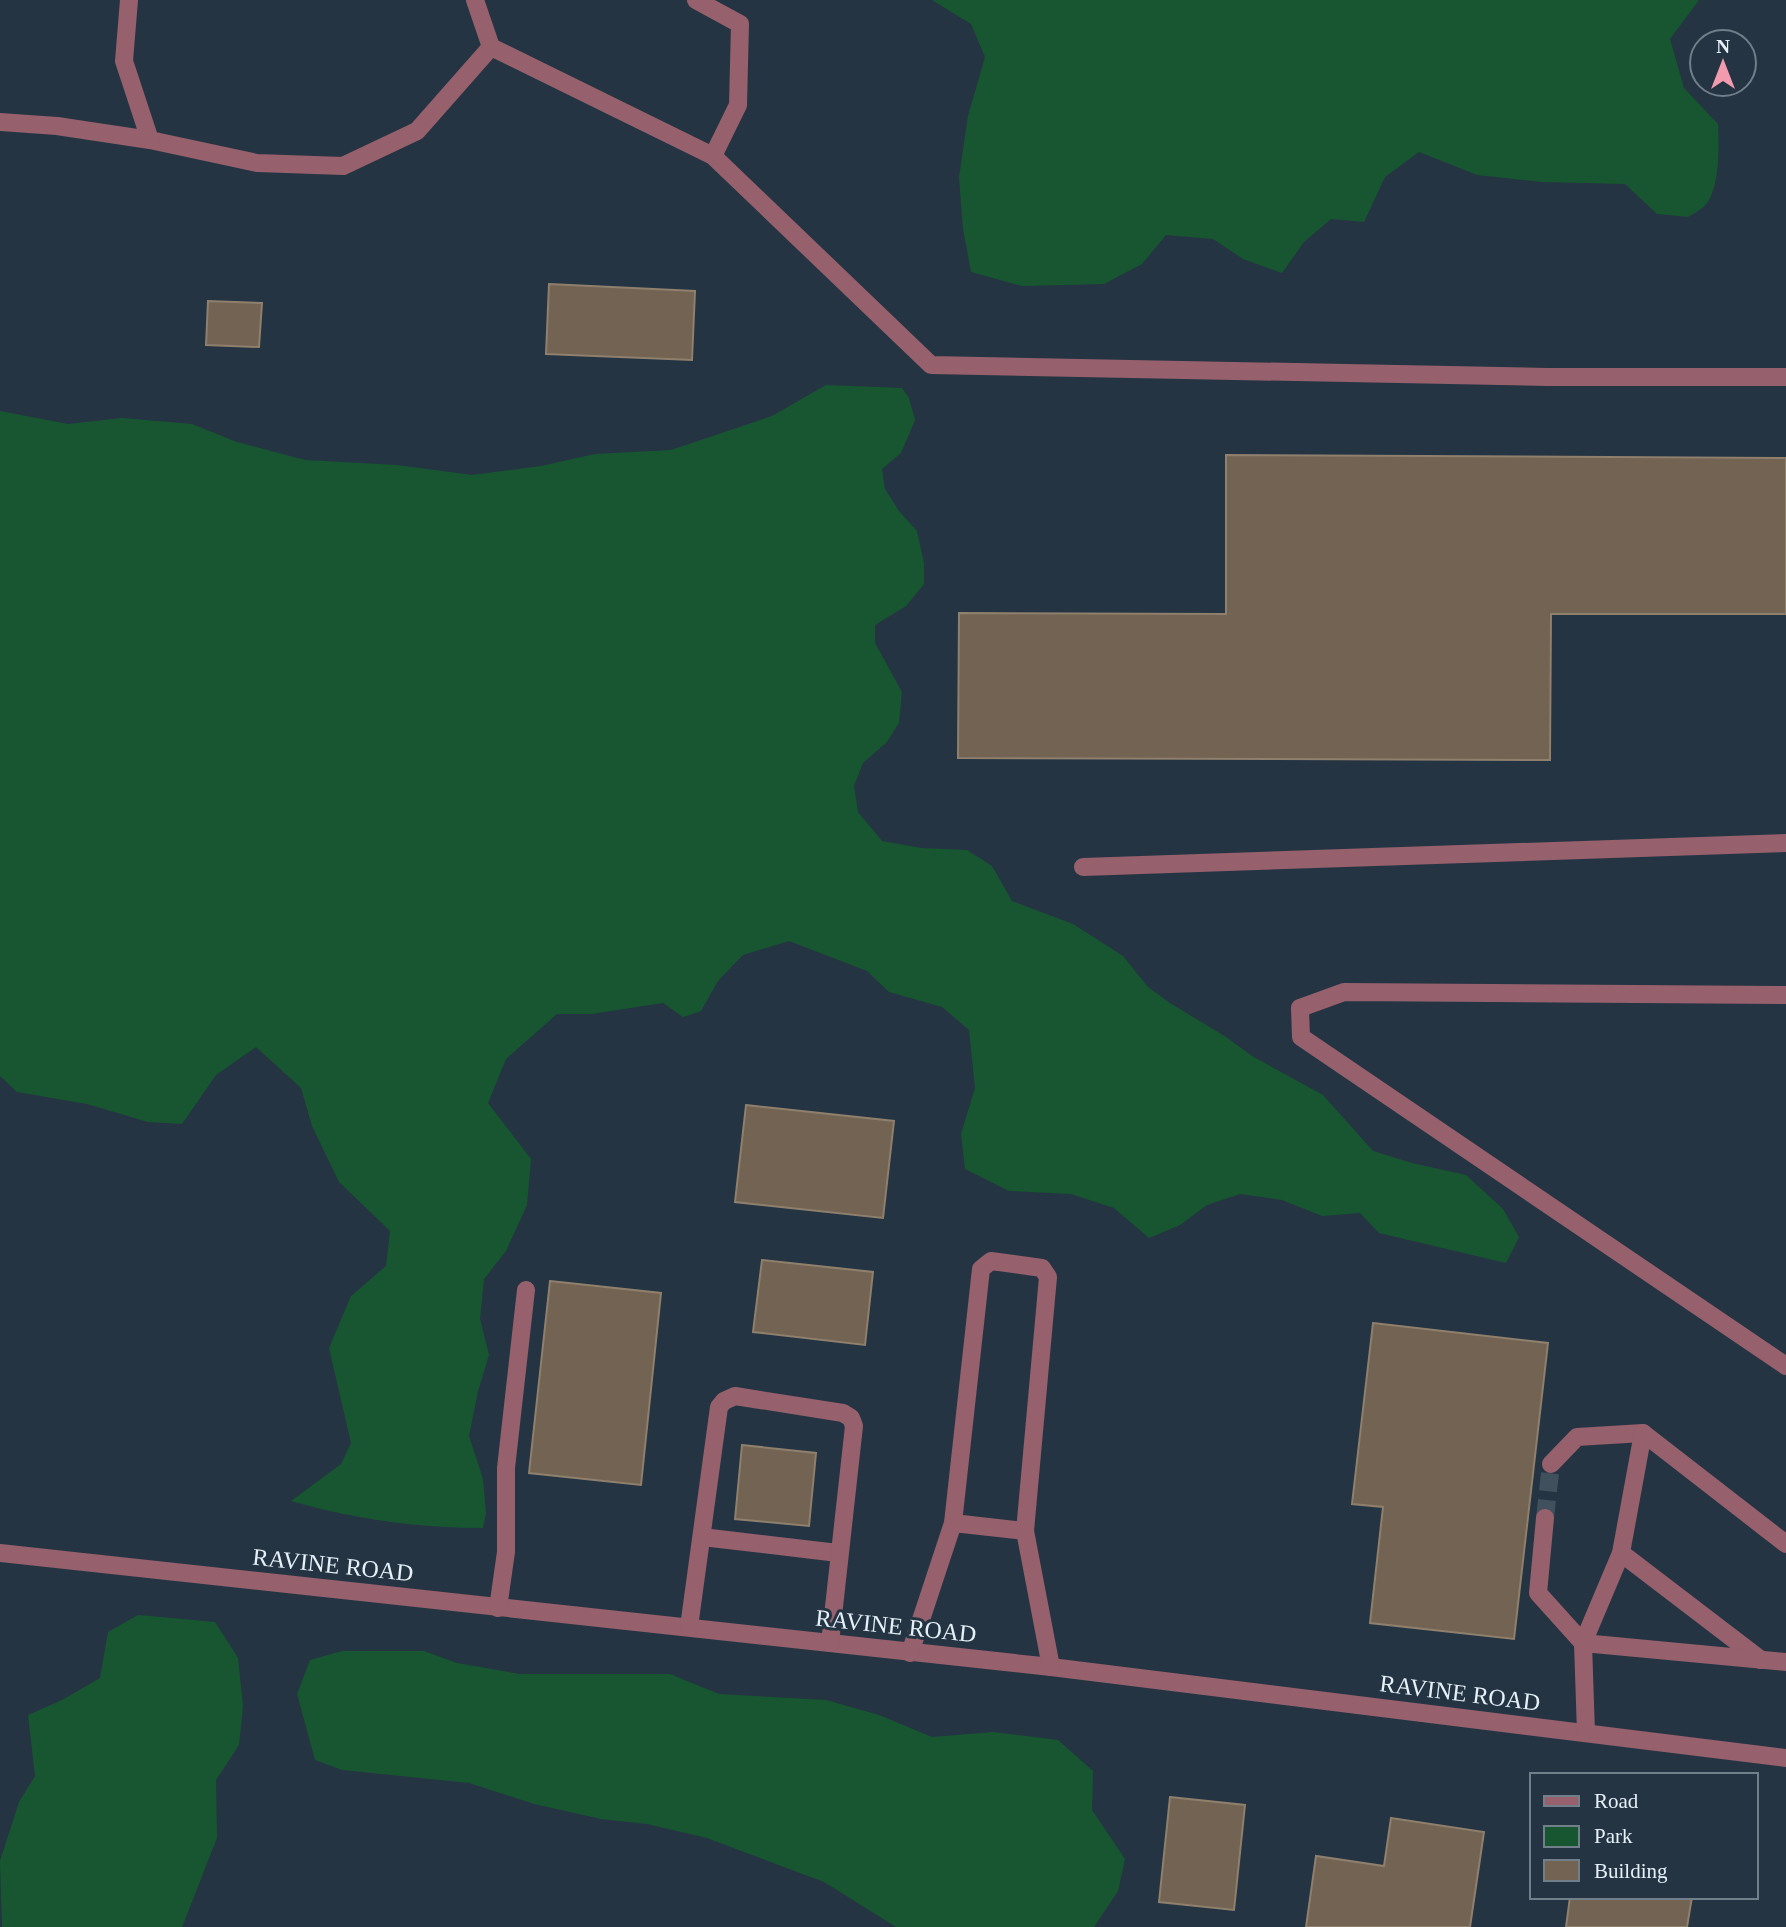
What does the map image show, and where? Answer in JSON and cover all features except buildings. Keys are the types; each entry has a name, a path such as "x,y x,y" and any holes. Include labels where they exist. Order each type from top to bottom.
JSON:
{"street":[{"path":"129,0 124,61 150,140"},
{"path":"475,0 491,47 713,156 931,365 1534,377 1786,377"},
{"path":"696,0 740,24 738,105 713,156"},
{"path":"0,122 57,126 150,140 257,163 343,166 417,131 491,47"},
{"path":"1083,867 1786,843"},
{"path":"1786,995 1344,992 1300,1008 1301,1037 1786,1366"},
{"path":"910,1653 953,1523 981,1269 991,1261 1042,1268 1048,1277 1025,1531 1051,1667"},
{"path":"498,1608 506,1552 506,1468 526,1290"},
{"path":"689,1627 719,1408 724,1401 735,1396 843,1413 851,1418 854,1426 830,1643"},
{"path":"1586,1733 1583,1643 1621,1553 1643,1433"},
{"path":"1551,1464 1577,1437 1643,1433 1786,1544"},
{"path":"1545,1518 1538,1593 1583,1643 1786,1662"},
{"path":"953,1523 1025,1531"},
{"path":"702,1537 838,1553"},
{"name":"RAVINE ROAD","path":"0,1553 1051,1667 1786,1758"},
{"path":"1621,1553 1761,1660"}],"green space":[{"path":"932,0 1699,0 1670,39 1688,98 1693,98 1718,124 1718,165 1714,186 1705,205 1688,217 1657,214 1625,184 1542,182 1477,175 1419,152 1385,177 1364,222 1331,219 1304,242 1282,273 1243,259 1213,239 1166,235 1142,264 1104,284 1022,286 971,272 963,229 959,177 968,116 985,57 971,24"},
{"path":"826,385 902,388 909,398 915,420 901,453 882,469 885,489 899,511 917,531 924,563 924,584 906,606 875,625 875,643 902,692 899,723 887,742 863,763 854,786 858,812 882,841 921,848 967,850 992,866 1012,901 1073,924 1123,956 1148,987 1170,1003 1252,1056 1323,1095 1373,1151 1466,1175 1503,1209 1519,1237 1506,1263 1379,1233 1360,1213 1322,1216 1282,1200 1240,1194 1207,1205 1180,1225 1149,1238 1114,1208 1071,1194 1009,1191 965,1169 961,1134 975,1088 969,1030 942,1007 889,992 867,971 789,941 743,955 718,981 701,1011 683,1017 663,1003 591,1014 557,1014 506,1059 488,1103 531,1159 527,1205 506,1251 484,1279 480,1319 489,1355 469,1436 483,1479 486,1513 483,1528 386,1521 291,1501 341,1464 351,1443 329,1348 351,1296 386,1266 390,1231 339,1182 312,1126 301,1088 256,1047 216,1075 182,1124 148,1122 87,1104 17,1092 0,1076 0,411 68,424 122,418 192,424 237,442 305,460 397,465 472,475 541,466 595,454 671,450 772,416"},
{"path":"138,1615 215,1622 238,1658 243,1706 239,1745 216,1780 217,1838 182,1927 2,1927 0,1861 19,1802 35,1776 28,1715 62,1700 100,1678 108,1632"},
{"path":"342,1651 424,1651 457,1663 520,1674 670,1674 719,1694 826,1700 879,1715 932,1737 993,1732 1058,1740 1093,1771 1092,1810 1125,1859 1118,1891 1094,1927 896,1927 824,1882 707,1838 647,1824 601,1819 534,1804 469,1783 342,1770 315,1760 297,1694 310,1660"}],"tunnel":[{"path":"1545,1518 1551,1464"}]}
